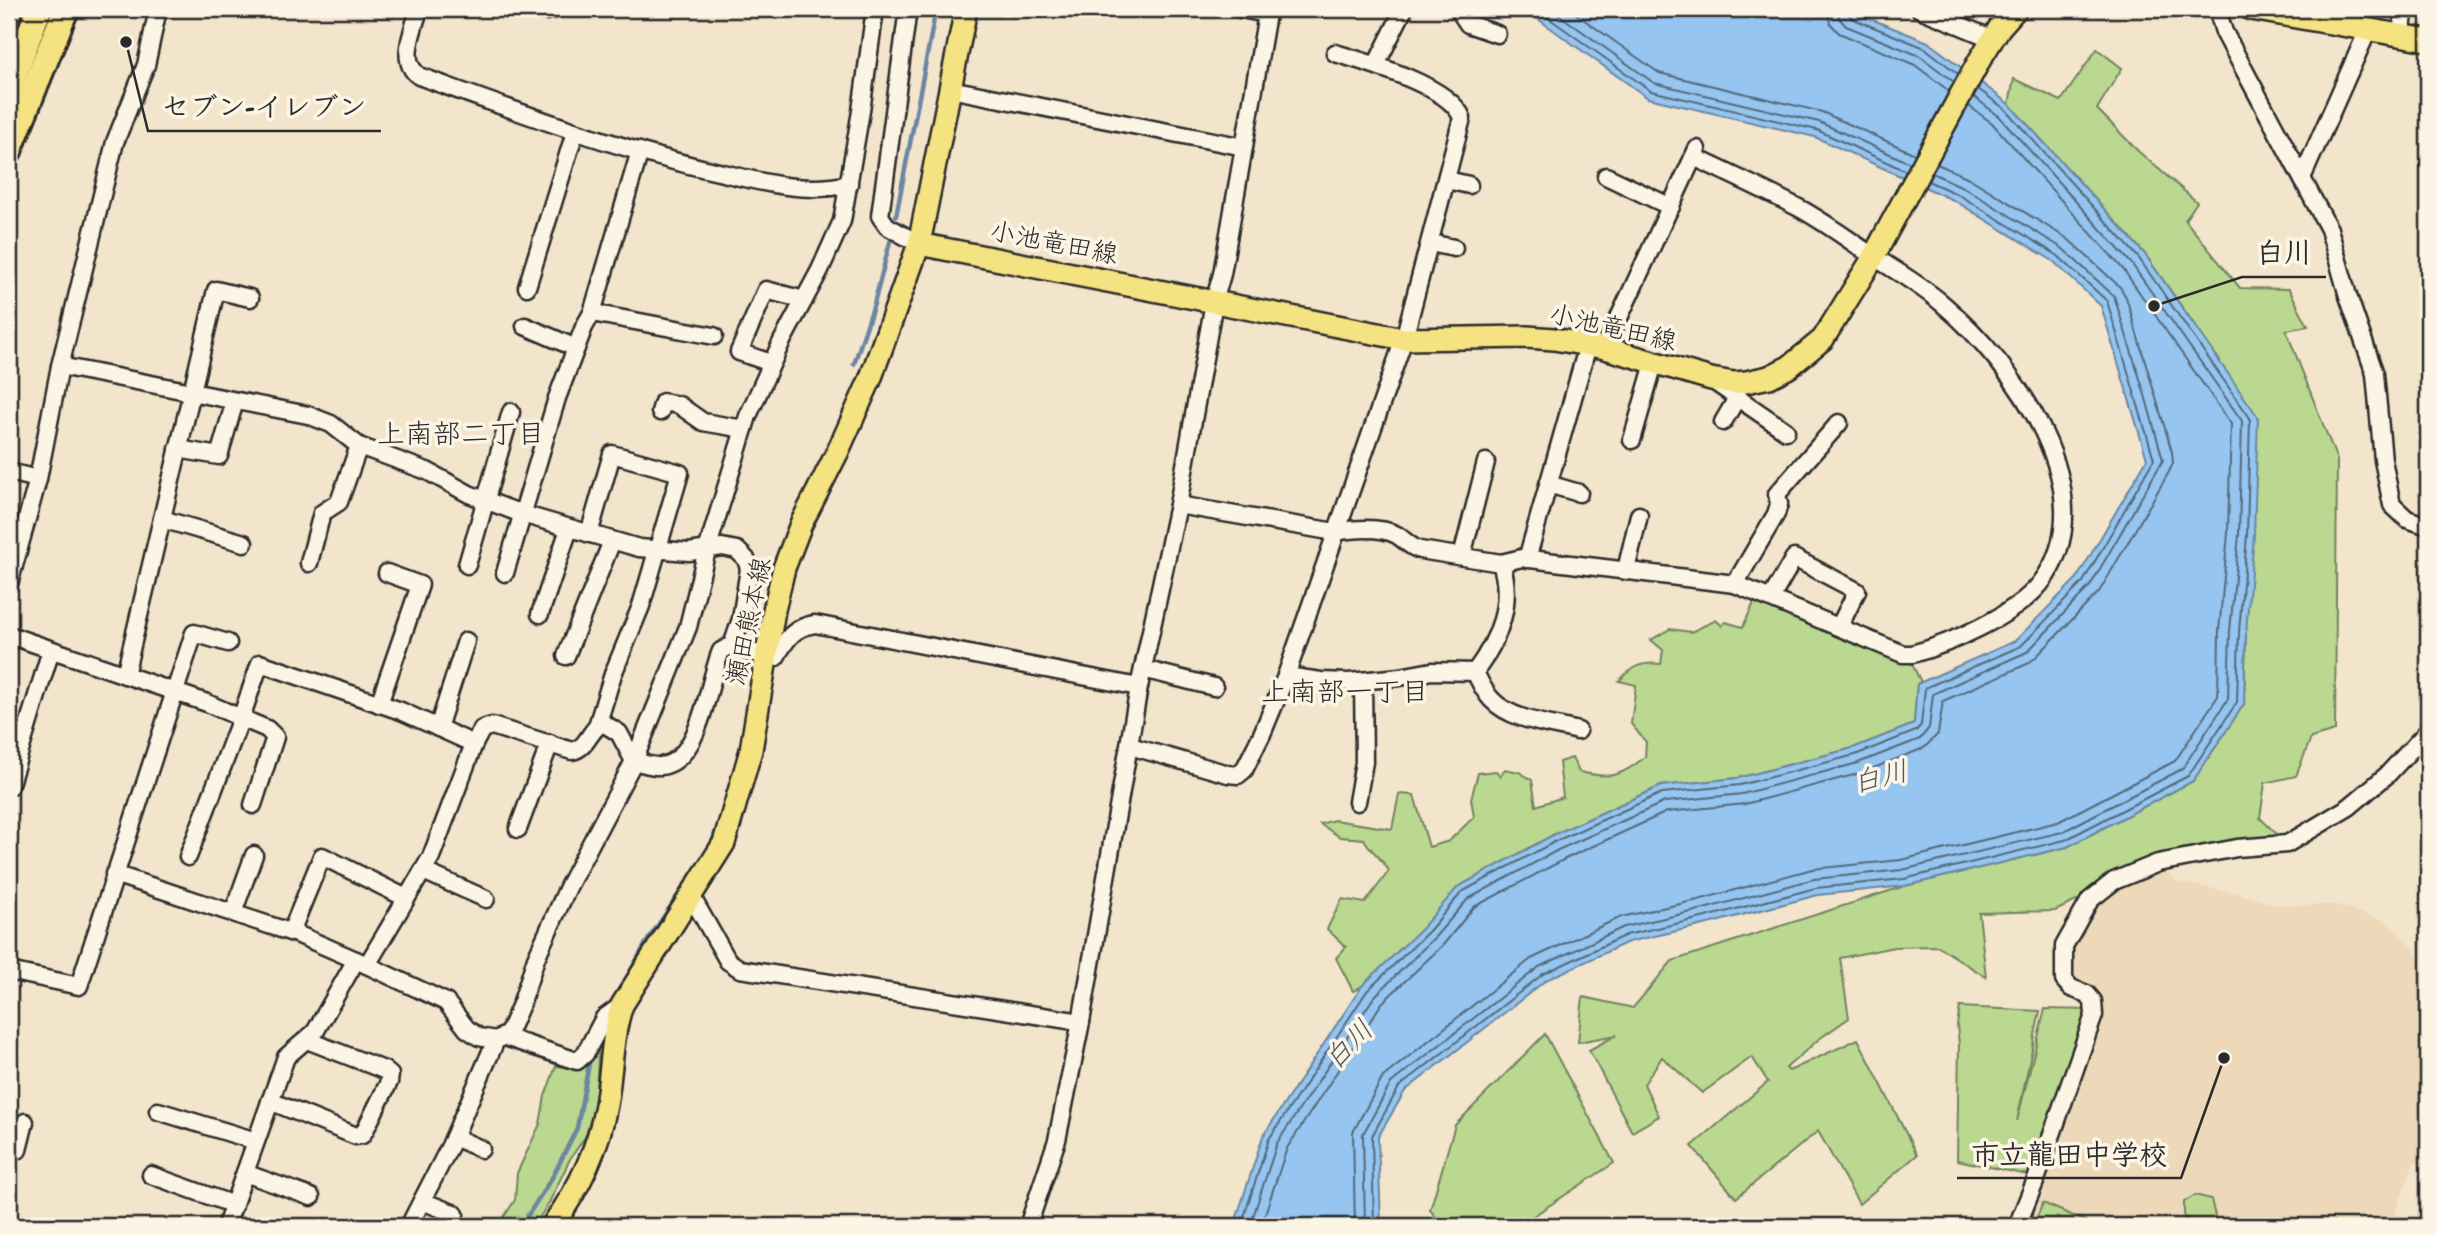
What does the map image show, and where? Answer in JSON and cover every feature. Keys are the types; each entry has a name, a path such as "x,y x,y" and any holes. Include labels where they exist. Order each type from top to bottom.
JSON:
{"highway":[{"path":"9,88 39,9"},
{"path":"9,151 66,9"}],"main road":[{"name":"瀬田熊本線","path":"552,1226 589,1167 600,1134 614,1028 622,1005 724,843 751,750 774,610 784,568 801,524 870,380 919,244 966,9"},
{"name":"小池竜田線","path":"919,244 1404,339 1527,337 1596,347 1734,383 1769,377 1789,367 1809,352 1834,324 1979,61 2016,9"},
{"path":"2259,10 2428,40"}],"street":[{"path":"9,584 38,480 60,366 115,142 146,65 158,9"},
{"path":"419,9 407,55 408,62 419,76 575,132 730,175 804,188 849,184"},
{"path":"534,9 557,9"},
{"path":"409,1226 500,1039 516,1017 536,958 569,885 634,761 688,626 707,550 744,429 771,363 842,221 875,9"},
{"path":"908,9 880,216 887,226 919,244"},
{"path":"1028,1226 1057,1140 1081,1022 1139,687 1178,505 1214,302 1222,274 1267,14 1241,9"},
{"path":"1376,65 1404,9"},
{"path":"1458,9 1468,24 1497,34"},
{"path":"1920,9 1993,39"},
{"path":"2217,9 2224,32 2329,229 2348,296 2375,374 2383,460 2392,505 2407,519 2428,526"},
{"path":"2401,36 2404,9"},
{"path":"2302,178 2368,30"},
{"path":"1130,746 1238,775 1244,770 1286,676 1404,339 1462,125 1460,111 1411,79 1335,53"},
{"path":"950,89 1244,147"},
{"path":"527,287 575,132"},
{"path":"505,573 557,398 592,313 640,151"},
{"path":"1178,505 1335,532 1359,530 1391,533 1420,550 1501,563 1527,559 1735,583 1903,654 1912,654 1985,624 2016,607 2041,583 2057,551 2064,516 2063,493 2054,455 2043,428 2024,396 1983,344 1945,306 1847,237 1695,153 1671,207 1596,347 1548,484 1527,559"},
{"path":"1606,176 1671,207"},
{"path":"1447,180 1469,185"},
{"path":"1430,243 1454,248"},
{"path":"125,675 216,290 250,298"},
{"path":"771,363 739,352 766,290 804,300"},
{"path":"592,313 714,336"},
{"path":"525,326 576,348"},
{"path":"1632,440 1654,363"},
{"path":"60,366 324,420 359,446 427,471 484,500 612,541 659,551 689,552 716,547 732,548 742,554 748,564 741,619 732,645 721,651 698,724 683,753 674,762 660,766 634,761 616,730 603,723 597,726"},
{"path":"1711,379 1786,432"},
{"path":"1723,422 1737,398"},
{"path":"178,449 219,456 235,401"},
{"path":"663,403 680,405 703,422 744,429"},
{"path":"467,565 511,412"},
{"path":"1735,583 1776,514 1779,505 1777,494 1839,423"},
{"path":"309,563 323,513 339,502 359,446"},
{"path":"226,1226 286,1057 307,1040 321,1022 424,870 482,729 492,726 572,751 577,750 597,726 613,674 635,623 659,551 680,473 612,454 589,534"},
{"path":"1462,556 1486,462"},
{"path":"9,472 38,480"},
{"path":"1548,484 1579,493"},
{"path":"1626,570 1639,515"},
{"path":"162,519 244,543"},
{"path":"540,614 569,528"},
{"path":"566,656 612,541"},
{"path":"1771,598 1794,558 1857,591 1839,627"},
{"path":"1475,672 1492,642 1505,609 1507,588 1501,563"},
{"path":"379,704 420,585 387,572"},
{"path":"732,645 776,657 792,632 815,624 1139,687"},
{"path":"9,971 79,986 194,633 228,643"},
{"path":"9,635 175,692 267,729 275,737 253,805"},
{"path":"438,728 466,641"},
{"path":"9,787 51,650"},
{"path":"188,857 260,663 379,704 474,744"},
{"path":"1143,668 1214,687"},
{"path":"1286,676 1328,682 1363,681 1432,671 1475,672"},
{"path":"1475,672 1489,697 1500,707 1518,716 1578,731"},
{"path":"1357,802 1364,762 1363,681"},
{"path":"2017,1226 2042,1165 2094,1015 2093,1001 2087,994 2071,988 2064,980 2064,946 2090,900 2114,881 2158,863 2237,848 2287,844 2349,807 2387,775 2428,731"},
{"path":"518,828 550,743"},
{"path":"291,932 317,853 406,898"},
{"path":"233,913 254,855"},
{"path":"424,870 486,900"},
{"path":"114,874 291,932 361,962 446,1002 473,1035 500,1039 580,1060 604,1018 622,1005"},
{"path":"690,894 728,961 740,969 1081,1022"},
{"path":"270,1101 356,1136 362,1135 390,1075 384,1070 307,1040"},
{"path":"158,1111 256,1141"},
{"path":"9,1149 18,1150 25,1122"},
{"path":"454,1137 481,1149"},
{"path":"245,1173 311,1196"},
{"path":"151,1175 234,1205"},
{"path":"422,1201 455,1214"}],"shaded area":[{"path":"2158,863 2177,882 2236,893 2277,905 2336,905 2385,921 2412,946 2428,982 2428,1164 2414,1162 2390,1226 2017,1226 2093,1001 2071,988 2064,946 2090,900"}],"green space":[{"path":"2097,49 2122,68 2097,109 2139,152 2197,202 2185,220 2240,288 2289,289 2308,326 2286,330 2337,460 2335,731 2311,738 2296,776 2265,783 2260,818 2287,844 2158,863 2055,911 1979,913 1986,977 1938,946 1894,947 1840,958 1849,1018 1819,1039 1786,1068 1789,1071 1858,1039 1917,1155 1859,1204 1818,1131 1736,1198 1692,1146 1768,1082 1752,1057 1702,1093 1662,1057 1644,1084 1659,1116 1632,1132 1589,1050 1617,1035 1578,1042 1583,997 1633,1008 1672,961 1905,886 2067,847 2193,781 2244,704 2246,632 2220,361 2144,253 2009,104 2014,79 2061,101"},
{"path":"1757,596 1911,662 1921,682 1917,684 1914,724 1853,748 1738,778 1661,786 1553,835 1458,887 1424,927 1362,986 1353,991 1336,958 1346,947 1327,929 1342,899 1365,903 1389,871 1364,839 1340,837 1320,824 1334,820 1392,829 1399,794 1414,795 1429,847 1449,841 1474,817 1471,799 1478,773 1496,771 1500,777 1505,769 1519,772 1532,780 1536,806 1563,797 1559,762 1572,758 1579,772 1607,776 1629,769 1645,757 1646,742 1631,724 1636,685 1619,681 1637,666 1661,664 1663,650 1651,640 1670,629 1691,632 1716,620 1722,626 1725,622 1743,627"},
{"path":"1960,1007 2040,1011 2017,1121 2045,1009 2093,1010 2037,1177 1957,1160 1957,1025"},
{"path":"1545,1034 1614,1163 1518,1226 1443,1226 1430,1210 1455,1125"},
{"path":"599,1043 595,1105 587,1134 570,1159 549,1203 534,1226 498,1226 515,1200 517,1173 540,1124 545,1096 556,1066 577,1068"},
{"path":"2195,1195 2211,1199 2217,1225 2220,1226 2188,1226 2184,1215 2184,1202"},
{"path":"2043,1203 2097,1226 2033,1226"}],"water":[{"path":"1524,9 1846,9 1928,42 2009,104 2144,253 2258,417 2244,704 2193,781 2067,847 1905,886 1818,895 1628,942 1546,980 1405,1091 1378,1137 1381,1226 1234,1226 1263,1136 1362,986 1423,927 1458,887 1553,835 1661,786 1738,778 1853,748 1914,724 1917,684 2015,641 2077,578 2147,459 2101,306 2053,261 1955,201 1815,137 1648,98"}],"waterway":[{"path":"896,216 936,9"},
{"path":"854,364 874,304 890,242"},
{"path":"710,848 721,816"},
{"path":"622,986 646,943 701,861"},
{"path":"521,1226 553,1176 577,1128 590,1058"}],"place":[{"name":"セブン-イレブン","path":"126,42"},
{"name":"白川","path":"2154,306"},
{"name":"市立龍田中学校","path":"2224,1058"}],"district":[{"name":"上南部二丁目","path":"461,433"},
{"name":"上南部一丁目","path":"1345,691"}]}
